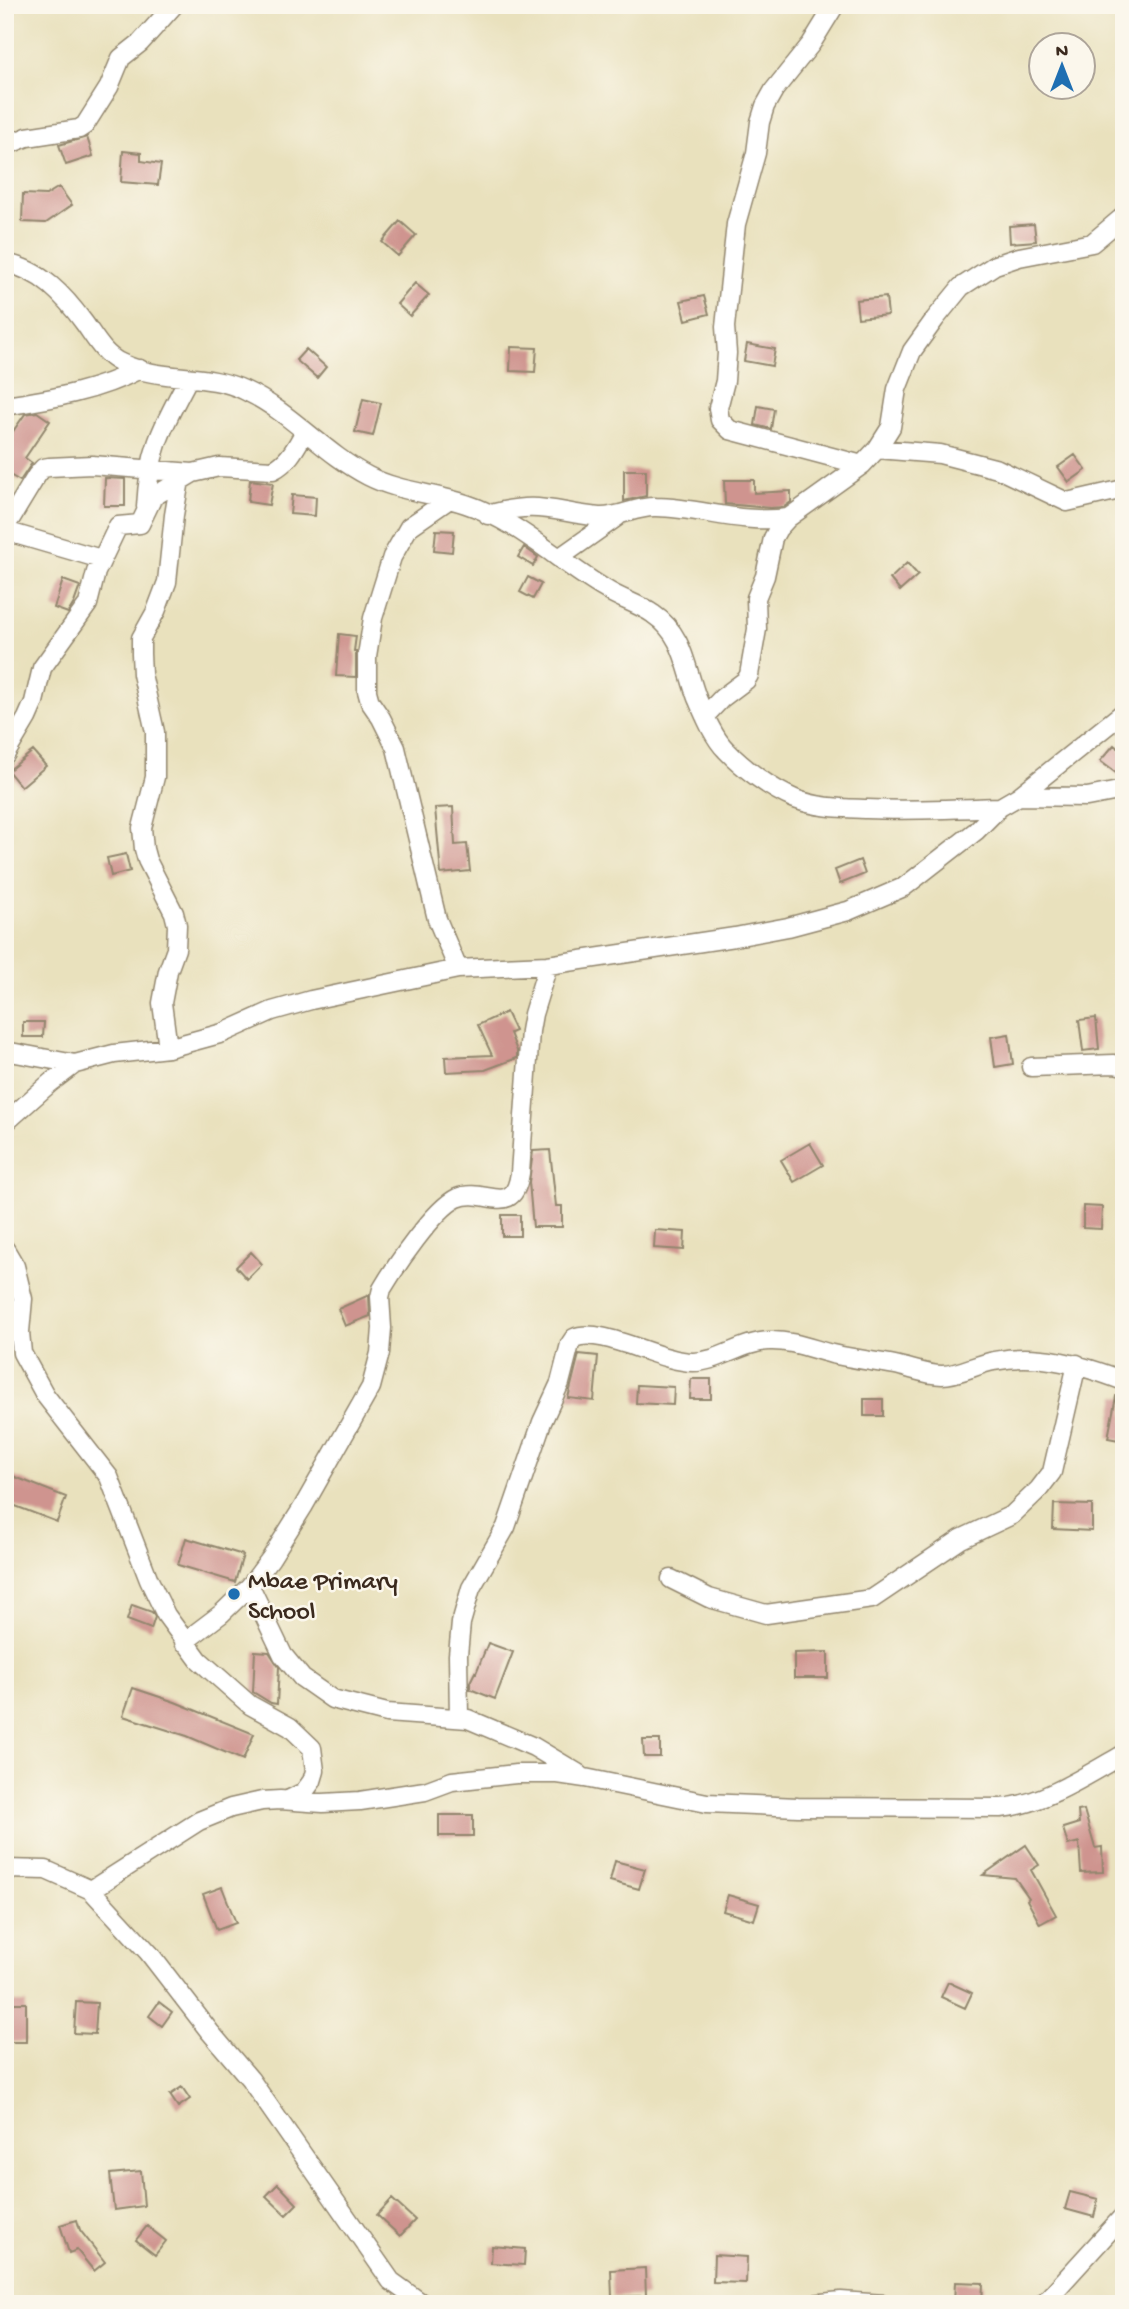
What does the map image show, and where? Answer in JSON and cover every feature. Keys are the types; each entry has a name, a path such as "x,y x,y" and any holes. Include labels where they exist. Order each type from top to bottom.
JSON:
{"street":[{"path":"5,146 27,137 79,129 85,125 109,88 121,58 140,43 174,5"},
{"path":"835,5 811,44 765,106 760,122 756,153 736,224 725,327 725,381 718,408 720,420 730,430 862,466"},
{"path":"705,716 749,675 757,629 756,597 778,529 788,518 862,466 877,449 891,427 897,389 912,351 961,287 995,265 1019,257 1091,243 1124,216"},
{"path":"5,263 44,278 82,319 109,355 121,363 188,379 220,381 243,389 270,404 304,433 370,478 415,493 468,504 519,531 606,590 653,614 674,632 705,716 724,749 760,778 795,799 831,807 859,809 1000,807"},
{"path":"5,406 53,398 116,382 140,369"},
{"path":"5,755 34,702 42,668 88,604 101,559 118,526 140,524 145,517 149,468 160,431 188,379"},
{"path":"146,507 153,497 186,477 219,467 274,470 285,463 304,433"},
{"path":"877,449 940,454 998,469 1067,502 1124,489"},
{"path":"5,523 43,468 92,464 149,468 186,477"},
{"path":"168,1048 162,1003 168,971 176,949 177,925 144,849 142,828 155,777 155,732 142,674 141,639 167,582 174,515 186,477"},
{"path":"448,500 409,527 392,557 373,618 367,656 367,691 370,702 396,748 437,919 458,969"},
{"path":"488,514 531,506 617,517"},
{"path":"559,558 617,517 647,506 680,508 738,519 788,518"},
{"path":"5,531 101,559"},
{"path":"5,1123 75,1064 114,1054 168,1048 223,1033 272,1012 311,1000 458,969 548,965 735,937 788,927 848,911 904,887 976,831 1000,807 1019,796 1124,712"},
{"path":"1019,796 1087,797 1124,790"},
{"path":"184,1642 221,1615 250,1586 289,1532 371,1387 380,1353 382,1289 413,1243 448,1205 457,1199 465,1196 503,1198 516,1192 520,1173 530,1031 548,965"},
{"path":"5,1051 75,1064"},
{"path":"1031,1067 1114,1064 1124,1066"},
{"path":"5,1249 15,1266 23,1299 20,1332 22,1353 45,1395 109,1477 158,1600 199,1661 250,1705 290,1727 313,1748 313,1781 303,1792 288,1800"},
{"path":"459,1717 460,1634 471,1588 506,1527 574,1338 590,1336 609,1339 666,1359 695,1362 748,1344 780,1342 943,1375 1007,1358 1034,1358 1077,1364 1124,1381"},
{"path":"671,1579 709,1598 766,1614 872,1599 961,1539 1012,1515 1046,1481 1052,1472 1077,1364"},
{"path":"250,1586 283,1655 302,1678 332,1699 387,1713 459,1717 475,1721 534,1748 585,1777"},
{"path":"91,1891 199,1821 231,1808 262,1801 360,1801 425,1791 452,1781 516,1774 558,1774 585,1777 707,1803 798,1807 1001,1808 1016,1807 1038,1799 1124,1754"},
{"path":"5,1869 46,1870 91,1891 149,1953 250,2079 391,2281 423,2304"},
{"path":"1043,2304 1124,2215"},
{"path":"813,2304 864,2301 884,2304"}],"building":[{"path":"87,137 93,156 66,165 59,145"},
{"path":"123,151 141,153 141,161 161,164 158,185 121,182"},
{"path":"59,187 72,205 46,223 22,222 23,194 46,195"},
{"path":"400,221 416,235 398,256 382,242"},
{"path":"1034,224 1036,241 1010,243 1009,226"},
{"path":"415,283 429,295 410,316 397,304"},
{"path":"704,296 709,314 686,320 681,301"},
{"path":"886,297 888,315 858,318 856,300"},
{"path":"747,344 775,349 772,366 744,361"},
{"path":"511,347 537,348 535,372 510,371"},
{"path":"306,349 326,367 317,378 296,360"},
{"path":"363,399 381,403 373,436 355,432"},
{"path":"758,406 774,409 771,429 755,425"},
{"path":"37,412 50,421 25,458 32,463 20,481 5,472 5,443 25,414"},
{"path":"1075,455 1086,470 1069,482 1058,467"},
{"path":"624,470 646,470 646,496 624,501"},
{"path":"105,478 125,479 125,506 104,506"},
{"path":"250,480 273,483 269,505 248,502"},
{"path":"724,480 754,480 754,493 791,491 791,502 784,507 770,508 725,504"},
{"path":"292,495 316,497 315,516 290,514"},
{"path":"436,530 454,531 452,552 434,550"},
{"path":"524,547 538,557 533,566 518,557"},
{"path":"907,563 918,575 900,591 890,579"},
{"path":"528,577 541,584 533,599 520,592"},
{"path":"63,580 80,586 68,613 54,608"},
{"path":"339,634 356,636 356,677 336,676"},
{"path":"1114,745 1124,753 1124,779 1100,761"},
{"path":"33,751 46,766 21,787 8,771"},
{"path":"453,807 455,845 467,844 470,871 441,874 435,808"},
{"path":"126,854 130,871 111,876 107,858"},
{"path":"860,860 865,874 840,884 835,870"},
{"path":"506,1012 515,1031 510,1033 517,1058 485,1070 446,1072 445,1057 492,1055 478,1025"},
{"path":"1096,1018 1099,1049 1083,1051 1079,1020"},
{"path":"23,1022 44,1022 43,1037 23,1037"},
{"path":"1009,1034 1013,1064 995,1067 991,1037"},
{"path":"810,1143 823,1165 794,1182 781,1160"},
{"path":"550,1150 556,1206 562,1206 562,1227 533,1227 529,1182 533,1151"},
{"path":"1083,1206 1102,1207 1101,1229 1083,1228"},
{"path":"502,1215 520,1215 520,1236 502,1236"},
{"path":"655,1230 685,1232 684,1250 654,1248"},
{"path":"251,1252 262,1264 247,1279 236,1267"},
{"path":"369,1295 370,1316 345,1326 338,1309"},
{"path":"579,1354 598,1356 594,1401 568,1398"},
{"path":"691,1379 711,1379 711,1399 690,1399"},
{"path":"637,1385 674,1387 673,1405 636,1403"},
{"path":"1116,1396 1124,1397 1124,1441 1108,1438"},
{"path":"864,1399 883,1399 883,1416 864,1416"},
{"path":"5,1473 66,1497 57,1522 5,1502"},
{"path":"1054,1504 1092,1505 1092,1531 1053,1529"},
{"path":"186,1538 243,1555 235,1582 178,1565"},
{"path":"132,1605 152,1612 155,1617 151,1629 127,1620"},
{"path":"488,1643 513,1652 495,1699 470,1689 470,1682"},
{"path":"255,1651 269,1652 279,1667 277,1704 253,1692"},
{"path":"828,1652 828,1678 794,1678 794,1653"},
{"path":"133,1688 254,1734 243,1760 187,1736 123,1716"},
{"path":"643,1740 660,1740 660,1757 644,1757"},
{"path":"1084,1810 1095,1848 1102,1847 1103,1872 1081,1873 1079,1842 1068,1845 1063,1828 1079,1823 1078,1811"},
{"path":"439,1815 473,1815 473,1836 439,1836"},
{"path":"1026,1845 1039,1865 1031,1870 1056,1915 1040,1924 1027,1900 1029,1898 1015,1878 983,1875"},
{"path":"615,1861 645,1869 639,1889 610,1881"},
{"path":"222,1887 236,1923 217,1930 203,1894"},
{"path":"728,1895 759,1904 754,1920 723,1911"},
{"path":"948,1982 972,1993 965,2008 941,1997"},
{"path":"76,2002 97,2003 95,2034 74,2033"},
{"path":"159,2002 172,2012 162,2026 149,2016"},
{"path":"5,2003 26,2003 26,2042 5,2042"},
{"path":"182,2087 190,2099 178,2107 170,2095"},
{"path":"141,2171 144,2206 114,2210 110,2174"},
{"path":"278,2184 297,2204 286,2215 266,2196"},
{"path":"1070,2192 1098,2199 1094,2217 1065,2209"},
{"path":"392,2199 415,2220 400,2236 377,2215"},
{"path":"77,2220 80,2230 105,2262 94,2271 77,2250 69,2253 60,2225"},
{"path":"147,2226 166,2241 155,2255 136,2240"},
{"path":"492,2246 525,2249 524,2265 491,2263"},
{"path":"714,2255 747,2257 746,2283 713,2282"},
{"path":"645,2268 646,2296 612,2297 611,2270"},
{"path":"955,2282 983,2283 982,2304 954,2304"}],"place":[{"name":"Mbae Primary School","path":"234,1594"}]}
